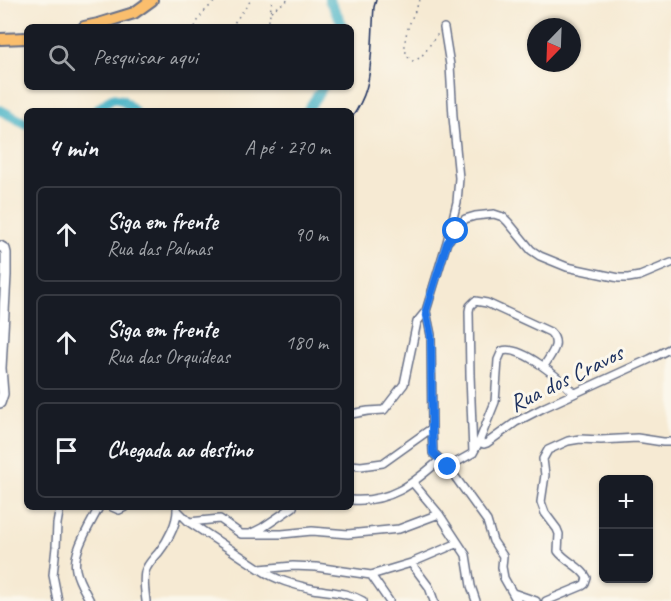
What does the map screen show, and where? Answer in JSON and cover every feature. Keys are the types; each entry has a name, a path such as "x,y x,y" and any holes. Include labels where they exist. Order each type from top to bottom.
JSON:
{"main road":[{"path":"98,24 134,12 152,0"},
{"path":"0,39 24,38"}],"street":[{"path":"354,413 384,410 404,384 417,322 426,311 457,202 459,178 450,65 444,28"},
{"path":"447,243 465,219 494,214 503,217 531,250 567,267 628,278 640,276 671,263"},
{"path":"0,246 5,249 6,253 1,368 3,394 0,403"},
{"path":"473,453 469,332 469,311 472,303 475,301 487,303 550,332 556,340 544,366"},
{"path":"426,311 431,336 433,453 448,467 487,521 493,541 503,556 503,574 517,601"},
{"name":"Rua dos Cravos","path":"479,442 487,443 516,422 671,348"},
{"path":"448,467 473,453 479,442 495,402 498,360 502,351 515,352 544,366 574,393"},
{"path":"354,465 383,463 432,428"},
{"path":"546,601 582,586 587,580 586,574 558,551 559,534 545,513 541,502 543,459 548,450 568,441 580,439 637,438 671,442"},
{"path":"354,500 379,498 397,492 413,483 440,460"},
{"path":"413,483 439,514 466,555 476,601"},
{"path":"58,601 52,575 59,510"},
{"path":"90,601 77,577 75,562 80,545 98,510"},
{"path":"146,601 146,572 150,562 168,538 177,510"},
{"path":"179,510 189,522 272,576 314,589 344,593 363,601"},
{"path":"250,534 289,510"},
{"path":"189,522 220,519 241,534 282,534 300,531 348,534 399,529 439,514"},
{"path":"260,569 292,566 316,567 371,575 458,543"},
{"path":"411,562 429,587 434,601"},
{"path":"371,575 389,601"},
{"path":"512,593 536,601"}],"path":[{"path":"197,24 205,9 217,0"},
{"path":"233,24 251,0"},
{"path":"268,24 272,0"},
{"path":"270,11 288,0"},
{"path":"420,0 405,37 408,59 412,62 420,59 444,28"}],"waterway":[{"path":"329,0 341,24"},
{"path":"309,108 321,90"},
{"path":"100,108 112,98 122,100 131,108"},
{"path":"0,110 24,122"}],"railway":[{"path":"354,114 362,101 368,80 376,0"}],"route":[{"path":"448,467 433,453 431,336 426,311 447,243 456,231"}]}
